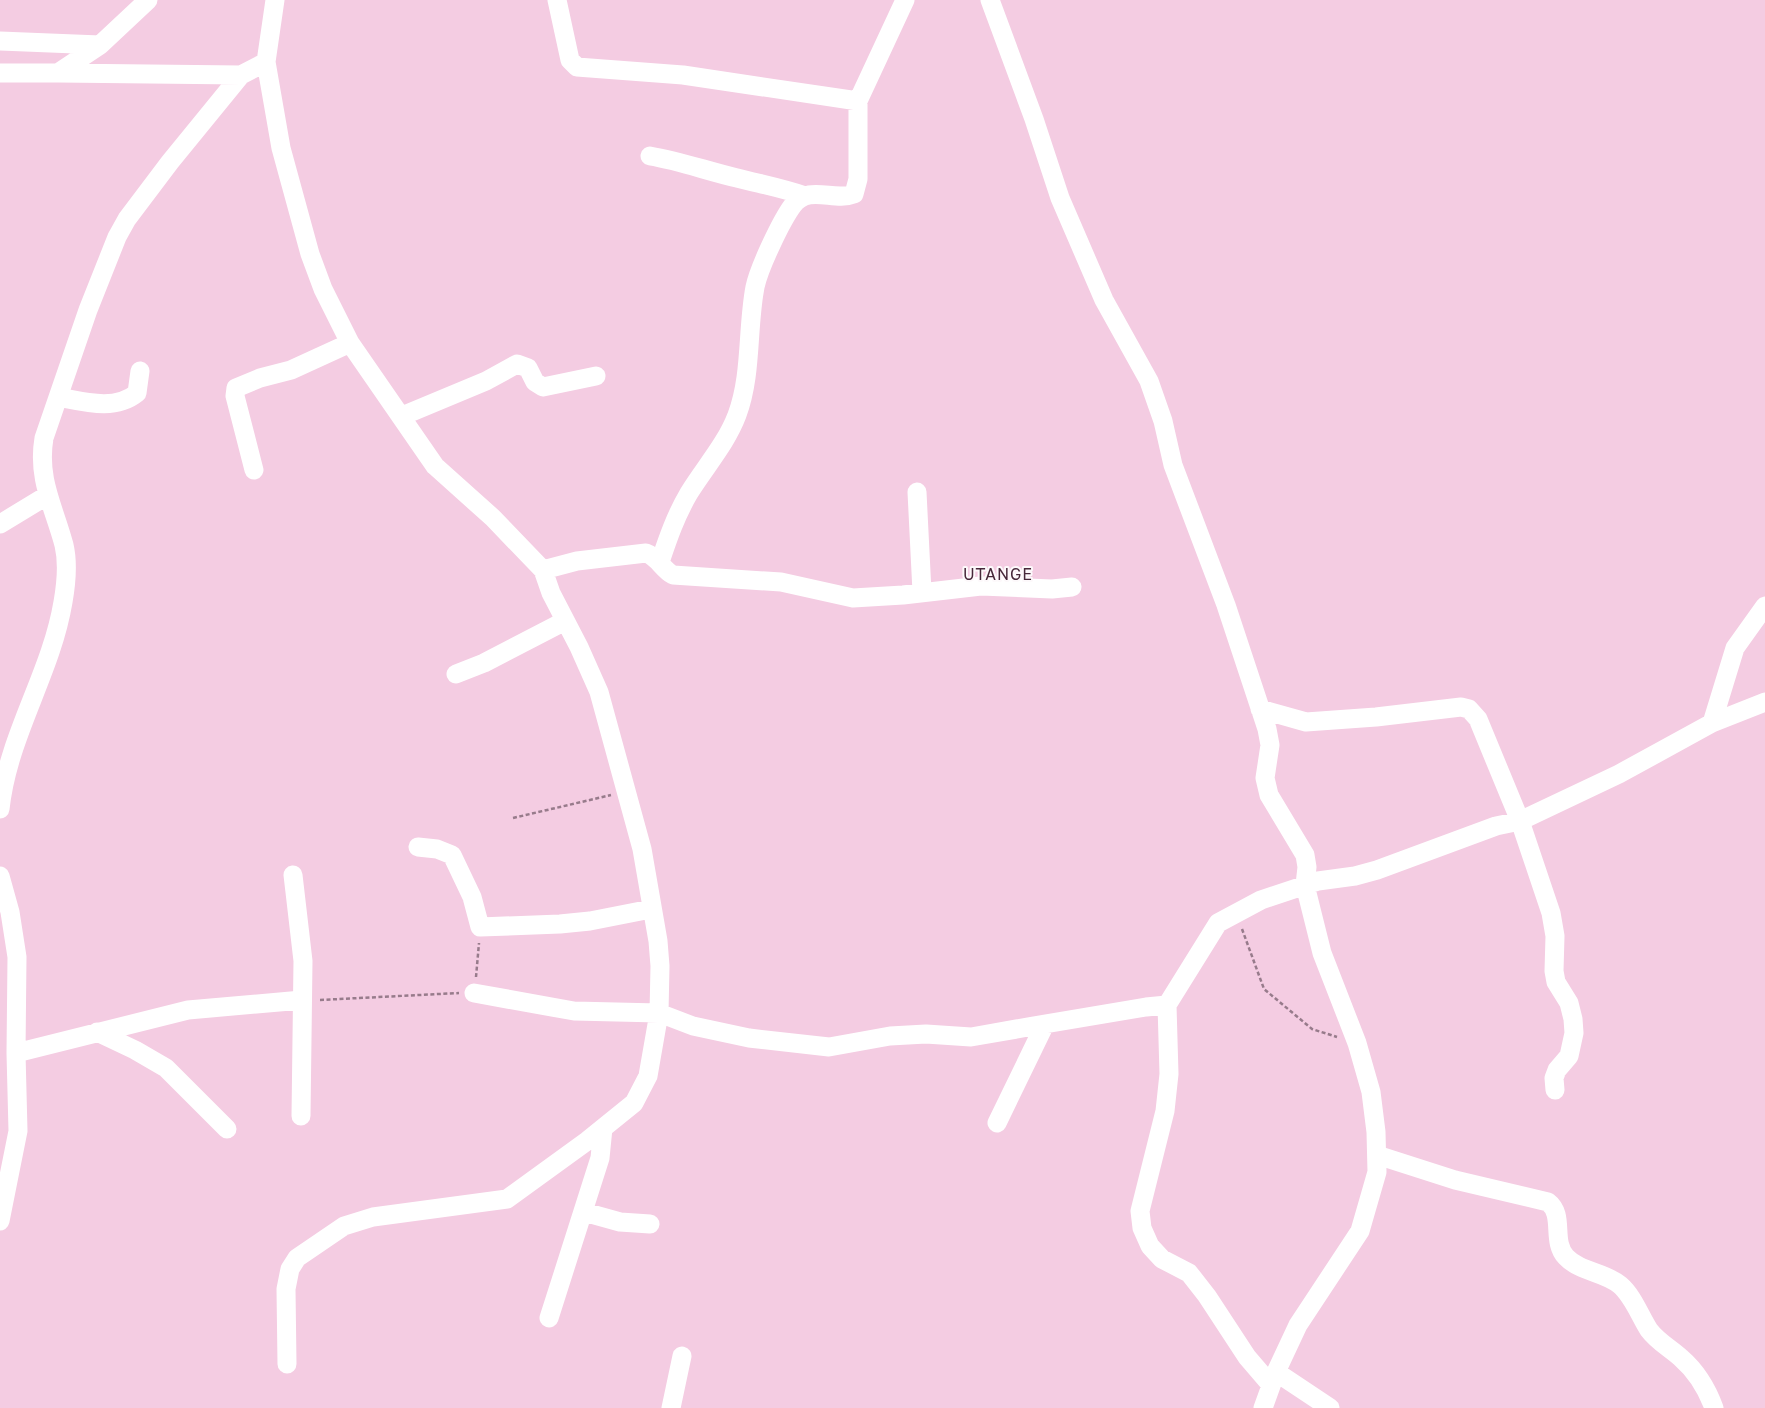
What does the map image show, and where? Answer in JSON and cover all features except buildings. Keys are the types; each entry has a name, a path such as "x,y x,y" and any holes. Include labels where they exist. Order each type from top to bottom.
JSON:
{"street":[{"path":"58,73 100,45 148,0"},
{"path":"275,0 266,62 280,148 310,254 323,289 350,343 363,364 402,416 435,466 493,518 543,570 550,593 599,692 642,849 658,941 660,966 659,1013 648,1076 634,1103 507,1199 373,1217 344,1226 297,1258 290,1269 286,1289 287,1364"},
{"path":"557,0 570,60 578,67 683,75 858,101"},
{"path":"650,156 681,162 805,196 820,194 846,197 854,194 858,179 858,101 905,0"},
{"path":"990,0 1034,118 1060,198 1104,300 1149,382 1163,420 1174,465 1226,605 1260,709 1270,745 1265,778 1269,795 1306,855 1305,885 1322,953 1357,1043 1371,1092 1377,1172 1360,1231 1298,1325 1273,1378 1263,1408"},
{"path":"0,41 100,45"},
{"path":"0,809 8,762 54,639 63,602 64,547 48,495 40,458 44,438 58,397 117,237 154,182 241,75 266,62"},
{"path":"0,73 241,75"},
{"path":"660,562 673,523 737,415 743,392 755,287 777,232 794,204 805,196"},
{"path":"254,470 234,396 236,388 260,378 291,370 350,343"},
{"path":"402,416 486,380 517,364 528,368 535,382 543,387 596,376"},
{"path":"58,397 100,404 126,402 137,393 140,371"},
{"path":"917,492 922,592"},
{"path":"0,524 48,495"},
{"path":"543,570 577,561 646,553 653,555 667,572 673,575 781,582 853,598 980,586 1052,589 1072,587"},
{"path":"1712,722 1735,648 1765,606"},
{"path":"456,674 484,663 565,621"},
{"path":"1330,1408 1273,1378 1247,1357 1208,1296 1189,1273 1162,1259 1150,1246 1142,1228 1140,1211 1165,1111 1169,1074 1166,1006 1218,923 1261,900 1305,885 1378,870 1496,826 1520,821 1619,774 1712,722 1765,702"},
{"path":"1260,709 1306,722 1376,717 1460,707 1469,709 1478,719 1520,821 1551,913 1555,936 1554,972 1556,982 1569,1003 1573,1019 1574,1033 1569,1056 1557,1070 1554,1078 1554,1090"},
{"path":"418,846 438,849 452,855 472,897 480,927 506,924 532,926 570,923 651,909"},
{"path":"293,875 303,961 300,1116"},
{"path":"0,876 10,912 17,957 16,1053 18,1131 0,1221"},
{"path":"474,992 574,1011 659,1013 693,1026 750,1038 829,1047 890,1036 926,1034 971,1037 1146,1007 1166,1006"},
{"path":"16,1053 188,1010 302,1000"},
{"path":"997,1123 1045,1024"},
{"path":"97,1032 135,1050 166,1068 227,1129"},
{"path":"550,1318 600,1158 603,1128"},
{"path":"1377,1156 1455,1180 1548,1202 1555,1207 1558,1215 1557,1235 1567,1258 1581,1266 1608,1276 1622,1286 1650,1331 1662,1345 1692,1368 1702,1383 1714,1408"},
{"path":"584,1212 620,1222 650,1224"},
{"path":"671,1408 682,1356"}],"path":[{"path":"513,818 627,791"},
{"path":"1236,913 1264,989 1312,1029 1357,1043"},
{"path":"302,1000 474,992 480,927"}],"district":[{"name":"UTANGE","path":"998,574"}]}
